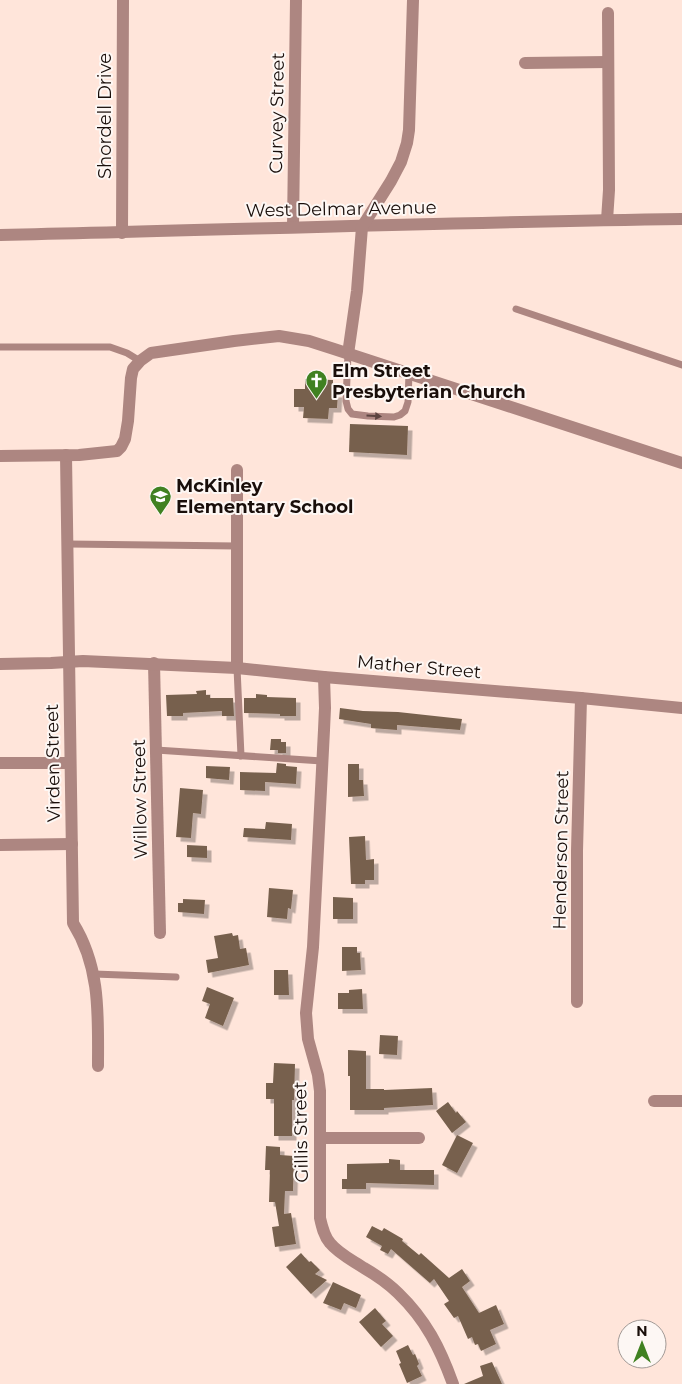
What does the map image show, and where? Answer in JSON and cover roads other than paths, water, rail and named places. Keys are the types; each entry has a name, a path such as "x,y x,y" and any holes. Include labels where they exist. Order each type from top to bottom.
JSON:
{"street":[{"name":"Shordell Drive","path":"122,232 123,0"},
{"name":"Curvey Street","path":"293,227 296,0"},
{"path":"348,354 357,292 362,227 391,181 401,162 407,143 413,42 413,0"},
{"path":"607,220 609,190 608,13"},
{"path":"525,63 608,62"},
{"name":"West Delmar Avenue","path":"0,235 682,219"},
{"path":"0,456 66,455 117,451 125,440 131,378 133,370 140,361 151,354 169,350 279,336 309,341 682,463"},
{"name":"Virden Street","path":"66,455 73,924 82,937 94,974 97,1004 98,1066"},
{"path":"237,470 237,668"},
{"name":"Mather Street","path":"0,664 83,661 237,668 682,707"},
{"name":"Willow Street","path":"154,663 160,933"},
{"name":"Gillis Street","path":"324,677 325,708 313,947 306,1014 308,1038 318,1075 320,1091 320,1218 323,1231 329,1242 344,1256 365,1268 397,1292 426,1325 444,1358 453,1384"},
{"name":"Henderson Street","path":"577,1002 581,698"},
{"path":"0,763 70,763"},
{"path":"0,845 72,844"},
{"path":"654,1101 682,1101"},
{"path":"321,1138 419,1138"}],"lane":[{"path":"516,309 682,365"},
{"path":"0,347 110,347 128,353 140,361"},
{"path":"348,354 346,401 348,409 352,414 394,417 400,415 408,402 409,373"},
{"path":"68,544 237,546"},
{"path":"237,668 240,756"},
{"path":"156,750 322,761"},
{"path":"94,974 176,977"}],"place":[{"name":"Elm Street Presbyterian Church","path":"316,400"},
{"name":"McKinley Elementary School","path":"160,515"}]}
